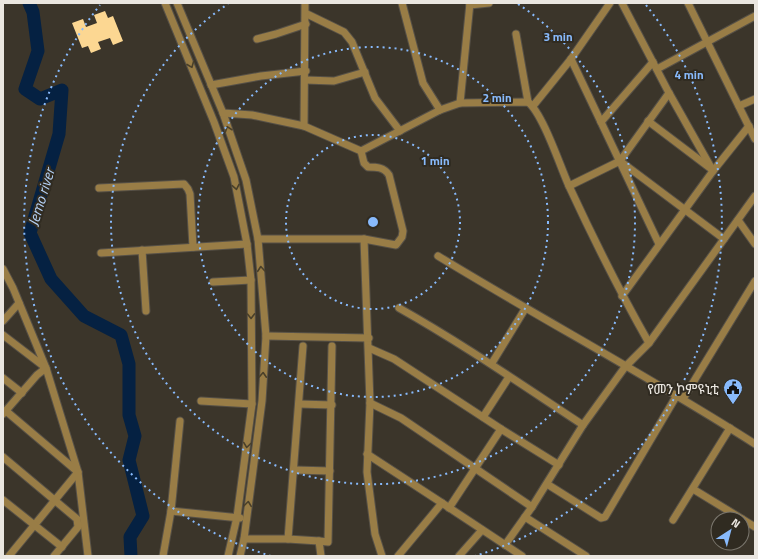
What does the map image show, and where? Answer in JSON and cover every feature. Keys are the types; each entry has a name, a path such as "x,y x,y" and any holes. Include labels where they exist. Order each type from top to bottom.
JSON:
{"street":[{"path":"165,3 234,177 247,244 251,280 252,404 237,517 228,556"},
{"path":"177,3 212,85 246,180 258,239 266,336 262,401 247,518 240,556"},
{"path":"304,126 307,14 305,3"},
{"path":"402,3 423,83 440,110"},
{"path":"460,103 470,4 489,3"},
{"path":"223,114 252,116 304,126 361,150 440,110 460,103 530,104 571,59 610,3"},
{"path":"622,3 669,93 713,170"},
{"path":"688,3 755,139"},
{"path":"307,14 344,32 352,42 375,98 400,131"},
{"path":"657,69 755,16"},
{"path":"257,39 306,24"},
{"path":"516,34 530,104 622,296 649,343"},
{"path":"184,50 195,45"},
{"path":"571,59 659,244"},
{"path":"601,122 653,62"},
{"path":"212,85 261,76 306,71"},
{"path":"305,80 334,81 364,72"},
{"path":"569,186 620,161 669,93"},
{"path":"739,106 755,99"},
{"path":"648,121 713,170"},
{"path":"622,296 713,170 749,126"},
{"path":"258,239 364,239 396,245 402,237 402,231 389,175 386,170 377,167 368,167 364,163 361,150"},
{"path":"620,161 685,208 724,239"},
{"path":"99,188 184,184 190,194 193,247"},
{"path":"505,545 547,484 583,425 625,367 649,343 755,196"},
{"path":"738,220 755,244"},
{"path":"364,239 369,338 370,403 366,472 375,534 382,556"},
{"path":"101,253 247,244"},
{"path":"142,250 146,312"},
{"path":"438,256 525,309 680,397 755,444"},
{"path":"3,269 46,368 78,472 82,521 88,556"},
{"path":"213,282 251,280"},
{"path":"547,484 601,518 605,517 755,281"},
{"path":"3,321 19,303"},
{"path":"399,308 492,363 509,377 583,425"},
{"path":"492,363 525,309"},
{"path":"3,336 46,368"},
{"path":"266,336 369,338"},
{"path":"288,540 295,470 303,346"},
{"path":"244,539 328,542 332,406 332,346"},
{"path":"369,348 394,359 559,465"},
{"path":"46,368 4,412 78,472"},
{"path":"483,417 509,377"},
{"path":"3,378 22,392"},
{"path":"201,401 252,404"},
{"path":"370,403 401,418 532,507"},
{"path":"299,404 332,406"},
{"path":"163,556 172,512 180,421"},
{"path":"673,520 730,428"},
{"path":"449,508 501,429"},
{"path":"367,454 505,545 517,555"},
{"path":"5,462 77,519 82,521"},
{"path":"295,470 330,471"},
{"path":"9,556 56,501 78,472"},
{"path":"693,489 729,511"},
{"path":"398,556 442,503"},
{"path":"4,504 35,525 62,547"},
{"path":"172,512 247,518"},
{"path":"525,517 586,556"},
{"path":"54,556 82,521"},
{"path":"459,556 482,530"},
{"path":"319,541 321,556"}],"building":[{"path":"105,11 108,18 113,16 123,41 113,45 110,38 98,42 101,49 91,53 88,46 82,48 72,23 83,19 86,27 97,23 94,15"}],"waterway":[{"name":"Jemo river","path":"29,3 33,12 38,51 25,89 40,99 62,90 59,134 30,233 51,279 84,316 121,335 129,364 129,415 135,436 129,460 143,516 130,537 131,556"}],"place":[{"name":"የመን ኮምዩኒቲ","path":"733,405"}]}
